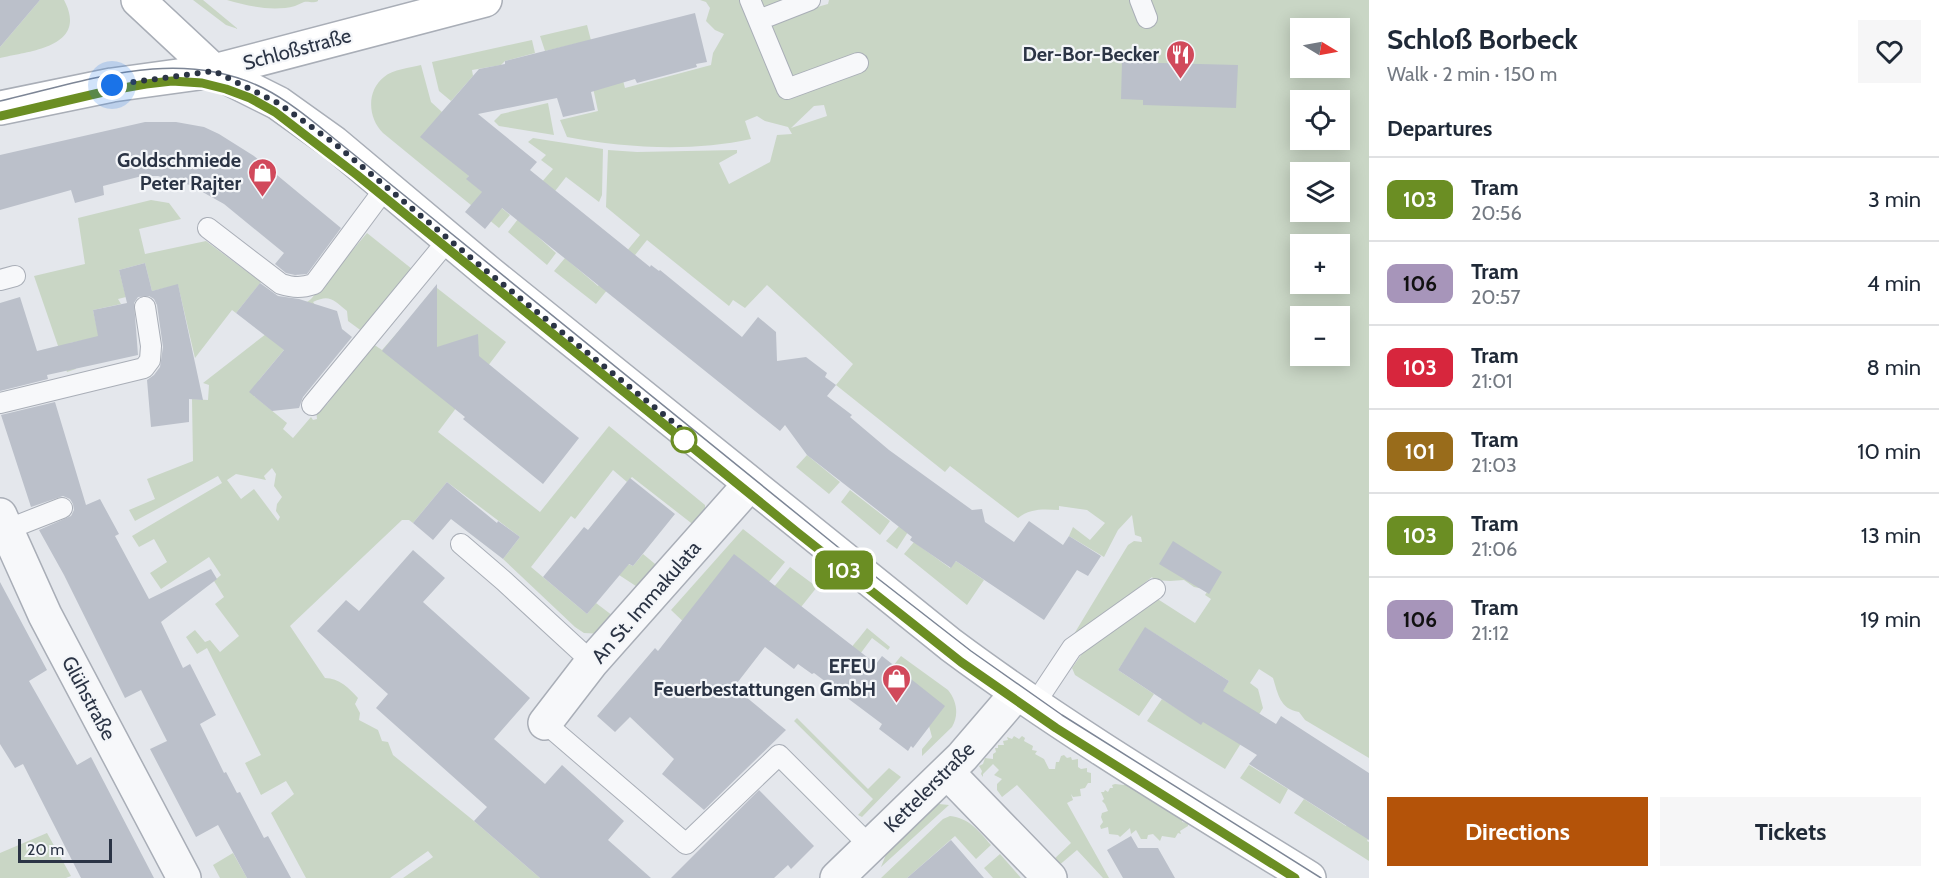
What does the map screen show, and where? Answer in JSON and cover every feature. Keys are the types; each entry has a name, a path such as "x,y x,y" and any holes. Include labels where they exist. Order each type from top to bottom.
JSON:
{"street":[{"path":"138,0 214,71 291,111 334,143 448,240 936,633 1026,699 1309,878"},
{"name":"Schloßstraße","path":"0,108 112,85 214,71 476,1"},
{"name":"An St. Immakulata","path":"546,723 592,662 750,484"},
{"name":"Glühstraße","path":"3,522 45,615 184,878"},
{"name":"Kettelerstraße","path":"837,878 1026,699"},
{"path":"947,772 1050,878"}],"lane":[{"path":"750,0 787,88 858,63"},
{"path":"759,20 810,0"},
{"path":"208,228 281,284 294,288 305,287 314,284 386,188"},
{"path":"312,405 448,240"},
{"path":"0,403 144,368 150,360 151,346 145,307"},
{"path":"3,522 62,508"},
{"path":"461,544 592,662"},
{"path":"1026,699 1072,648 1155,589"},
{"path":"546,723 686,844 719,822 779,755 870,846"}],"green space":[{"path":"40,0 64,0 70,16 69,28 63,37 40,49 0,58 0,47"},
{"path":"193,0 203,0 238,29 226,25"},
{"path":"227,0 318,1 304,2 287,8 269,8"},
{"path":"700,0 801,0 803,11 828,4 829,0 1369,0 1369,758 1305,720 1299,712 1288,708 1276,690 1273,678 1259,669 1250,683 1258,689 1263,708 1225,769 1147,721 1162,699 1201,724 1229,681 1146,628 1118,670 1154,694 1139,716 1075,675 1072,668 1091,641 1156,598 1195,623 1211,599 1205,595 1214,582 1199,588 1184,580 1154,580 1152,577 1117,605 1074,634 1128,545 1134,541 1142,542 1141,537 1135,535 1132,515 1118,530 1104,557 1069,536 1073,527 1090,540 1105,523 1087,510 1059,506 1059,510 1032,511 1018,518 950,466 945,472 836,385 853,364 767,285 745,308 733,300 729,306 647,240 596,304 554,271 565,258 598,286 640,235 606,207 608,150 637,152 737,150 737,153 719,163 729,184 770,162 777,135 792,134 788,127 765,121 757,116 745,121 751,139 706,146 636,146 567,137 560,120 598,111 583,42 545,51 540,36 587,25 593,48 613,43 625,88 711,65 713,53 724,34 715,30 706,21 710,8 706,2","holes":["824,105 827,116 791,128 814,106"]},
{"path":"532,40 535,53 505,61 501,65 472,70 473,76 451,101 439,91 432,62"},
{"path":"421,65 431,102 442,112 469,176 467,179 510,215 499,228 383,133 374,120 371,105 378,83 392,72"},
{"path":"548,103 554,135 499,126 494,121 501,114"},
{"path":"533,138 603,149 602,195 599,202 566,177 527,227 556,253 547,265 508,232 532,201 528,198 553,169 541,160 546,155 528,142"},
{"path":"151,200 169,203 181,219 139,229 145,254 206,241 261,282 236,313 232,310 195,358 178,285 152,291 145,263 119,270 126,297 118,299 121,304 93,310 99,337 70,343 76,369 67,372 34,276 85,264 78,218"},
{"path":"367,233 412,269 363,332 348,321 347,311 335,301 324,298 313,302 318,309 259,380 254,396 287,423 283,429 293,438 311,417 313,420 317,419 316,410 319,406 324,407 328,403 373,344 382,350 437,288 506,342 438,432 540,512 609,426 705,505 705,511 695,526 632,477 627,482 613,470 575,519 571,516 531,567 587,614 596,603 617,619 602,634 584,633 575,627 503,559 520,537 447,482 413,523 409,520 402,520 290,626 325,678 339,682 358,698 355,704 360,713 359,720 378,730 382,741 388,742 393,755 540,878 403,878 433,857 428,851 390,878 306,878 271,813 294,794 286,781 261,795 245,763 261,755 207,648 197,654 186,637 195,630 205,642 210,640 220,652 239,636 215,604 224,597 214,581 221,575 209,557 161,589 150,573 167,562 154,539 139,547 132,536 222,483 218,476 135,521 129,510 155,499 147,479 193,461 192,399 208,400 209,385 203,383 311,299","holes":["272,468 276,474 274,486 282,497 277,504 276,511 280,517 278,521 254,489 241,499 227,480 236,474 266,480 264,476"]},
{"path":"807,455 840,482 829,494 796,467"},
{"path":"850,490 890,521 880,535 841,502"},
{"path":"930,491 915,521 897,549 886,541"},
{"path":"743,529 785,562 768,583 690,628 671,610"},
{"path":"914,542 950,568 956,561 984,580 967,605 904,554"},
{"path":"643,554 660,568 642,590 619,575 628,564 633,566"},
{"path":"790,567 817,587 774,641 741,628"},
{"path":"867,628 890,647 888,650 872,638 834,689 833,682 839,666"},
{"path":"901,656 948,690 955,703 956,718 952,727 922,756 922,749 932,737 929,726 893,666"},
{"path":"797,718 868,789 889,768 901,777 862,817 858,815 873,799 794,721"},
{"path":"1014,736 1019,739 1022,736 1025,738 1024,741 1033,746 1032,750 1037,751 1035,754 1044,759 1049,769 1055,769 1056,762 1059,762 1061,756 1064,755 1067,758 1071,757 1072,760 1078,759 1078,767 1087,768 1087,772 1091,773 1091,783 1080,789 1081,796 1073,797 1071,794 1073,800 1067,803 1109,878 1103,878 1077,850 1057,867 1052,861 1071,843 1017,785 1002,797 997,790 997,784 1002,779 994,775 999,770 993,764 983,774 983,777 979,766 983,764 985,758 993,759 995,748 998,748 998,745 1004,745 1003,741 1008,740 1007,737 1012,739"},
{"path":"1249,765 1288,789 1280,804 1240,778"},
{"path":"1115,784 1127,784 1184,818 1182,822 1188,823 1188,826 1175,838 1162,836 1160,841 1153,834 1148,835 1147,839 1141,839 1136,830 1131,834 1130,828 1120,837 1109,834 1108,827 1101,829 1100,826 1103,822 1102,813 1108,811 1102,801 1104,799 1101,792 1105,790 1108,792"},
{"path":"1369,789 1369,837 1367,841 1369,842 1369,861 1294,813 1304,799 1346,826"},
{"path":"939,804 949,805 881,867 889,847 931,808"},
{"path":"950,816 968,822 991,845 976,859 955,836 907,878 881,878 943,819"},
{"path":"47,833 71,876 66,878 0,878 0,853"},
{"path":"233,853 247,878 220,878 213,865"},
{"path":"1000,854 1021,878 993,878 984,868"}],"building":[{"path":"0,0 40,0 0,47"},
{"path":"695,13 707,62 696,64 697,67 637,83 635,79 591,92 595,110 563,117 557,98 478,114 537,162 530,170 650,267 651,265 660,270 742,337 758,317 776,332 777,361 806,357 827,373 825,377 836,385 827,396 852,415 850,417 889,450 972,510 982,509 985,522 1014,542 1029,521 1063,545 1069,536 1101,556 1088,576 1077,570 1044,620 956,561 951,568 910,540 912,537 807,455 785,425 780,431 502,208 485,229 465,212 482,192 466,179 469,176 420,137 479,69"},
{"name":"Der-Bor-Becker","path":"1122,62 1238,65 1236,108 1143,105 1143,100 1121,99"},
{"path":"145,122 176,122 204,127 219,134 254,156 341,228 307,274 295,275 286,273 275,264 284,253 224,204 190,185 158,176 142,176 103,186 104,195 75,203 71,190 0,210 0,155"},
{"path":"145,263 152,291 178,284 203,400 189,399 189,422 151,427 147,380 160,367 163,347 157,305 149,296 138,297 134,303 138,355 47,375 48,379 0,391 0,303 20,297 37,351 98,336 93,310 127,303 119,270"},
{"path":"260,283 278,296 299,299 337,311 342,329 352,337 303,397 299,408 272,411 249,392 284,350 236,313"},
{"path":"437,284 437,347 478,334 479,356 579,438 543,484 463,419 465,417 382,351"},
{"path":"55,402 86,505 100,499 119,534 115,536 149,599 211,569 217,579 161,622 183,668 190,664 216,715 200,724 224,773 226,772 237,793 240,792 264,838 268,836 291,878 247,878 218,825 196,837 150,749 167,741 141,690 125,698 39,530 71,516 74,510 73,504 70,499 63,496 31,507 1,415"},
{"path":"630,478 675,514 633,566 629,564 587,614 543,577 584,527 588,530"},
{"path":"447,482 497,523 498,521 520,537 503,559 451,519 433,540 413,523"},
{"path":"1173,541 1222,572 1209,594 1159,564"},
{"path":"413,550 445,578 423,602 530,698 494,739 545,784 562,765 624,821 608,840 651,878 540,878 474,821 487,807 376,708 388,694 317,631 346,600 359,611"},
{"path":"734,554 876,664 882,656 945,706 913,748 911,746 908,751 879,729 882,724 814,673 812,674 798,664 794,669 765,647 734,687 786,730 704,810 662,774 674,759 630,717 615,732 597,716 655,648 658,651"},
{"path":"0,582 47,670 29,681 77,765 91,757 154,878 81,878 23,764 15,768 0,744"},
{"path":"1145,627 1229,681 1223,691 1276,724 1281,716 1369,773 1369,840 1249,764 1257,755 1203,722 1201,725 1118,670"},
{"path":"759,790 814,846 791,869 788,865 774,878 671,878"},
{"path":"1131,836 1138,848 1158,848 1175,878 1123,878 1107,850"},
{"path":"951,840 984,878 907,878"}],"tram line":[{"path":"0,101 99,77 165,68 198,70 231,76 263,88 313,121 849,556 971,651 1062,715 1321,878"},
{"path":"0,116 112,90 172,81 202,83 226,89 250,98 275,112 357,175 798,533 961,662 1056,728 1295,878"},
{"name":"103","path":"0,116 112,90 172,81 202,83 226,89 250,98 275,112 302,130 798,533 961,662 1056,728 1295,878"}],"place":[{"name":"Der-Bor-Becker","path":"1180,80"},
{"name":"Goldschmiede Peter Rajter","path":"262,198"},
{"name":"EFEU Feuerbestattungen GmbH","path":"897,704"}],"route":[{"path":"112,85 214,71 291,111 334,143 489,273 695,440 684,440"}]}
